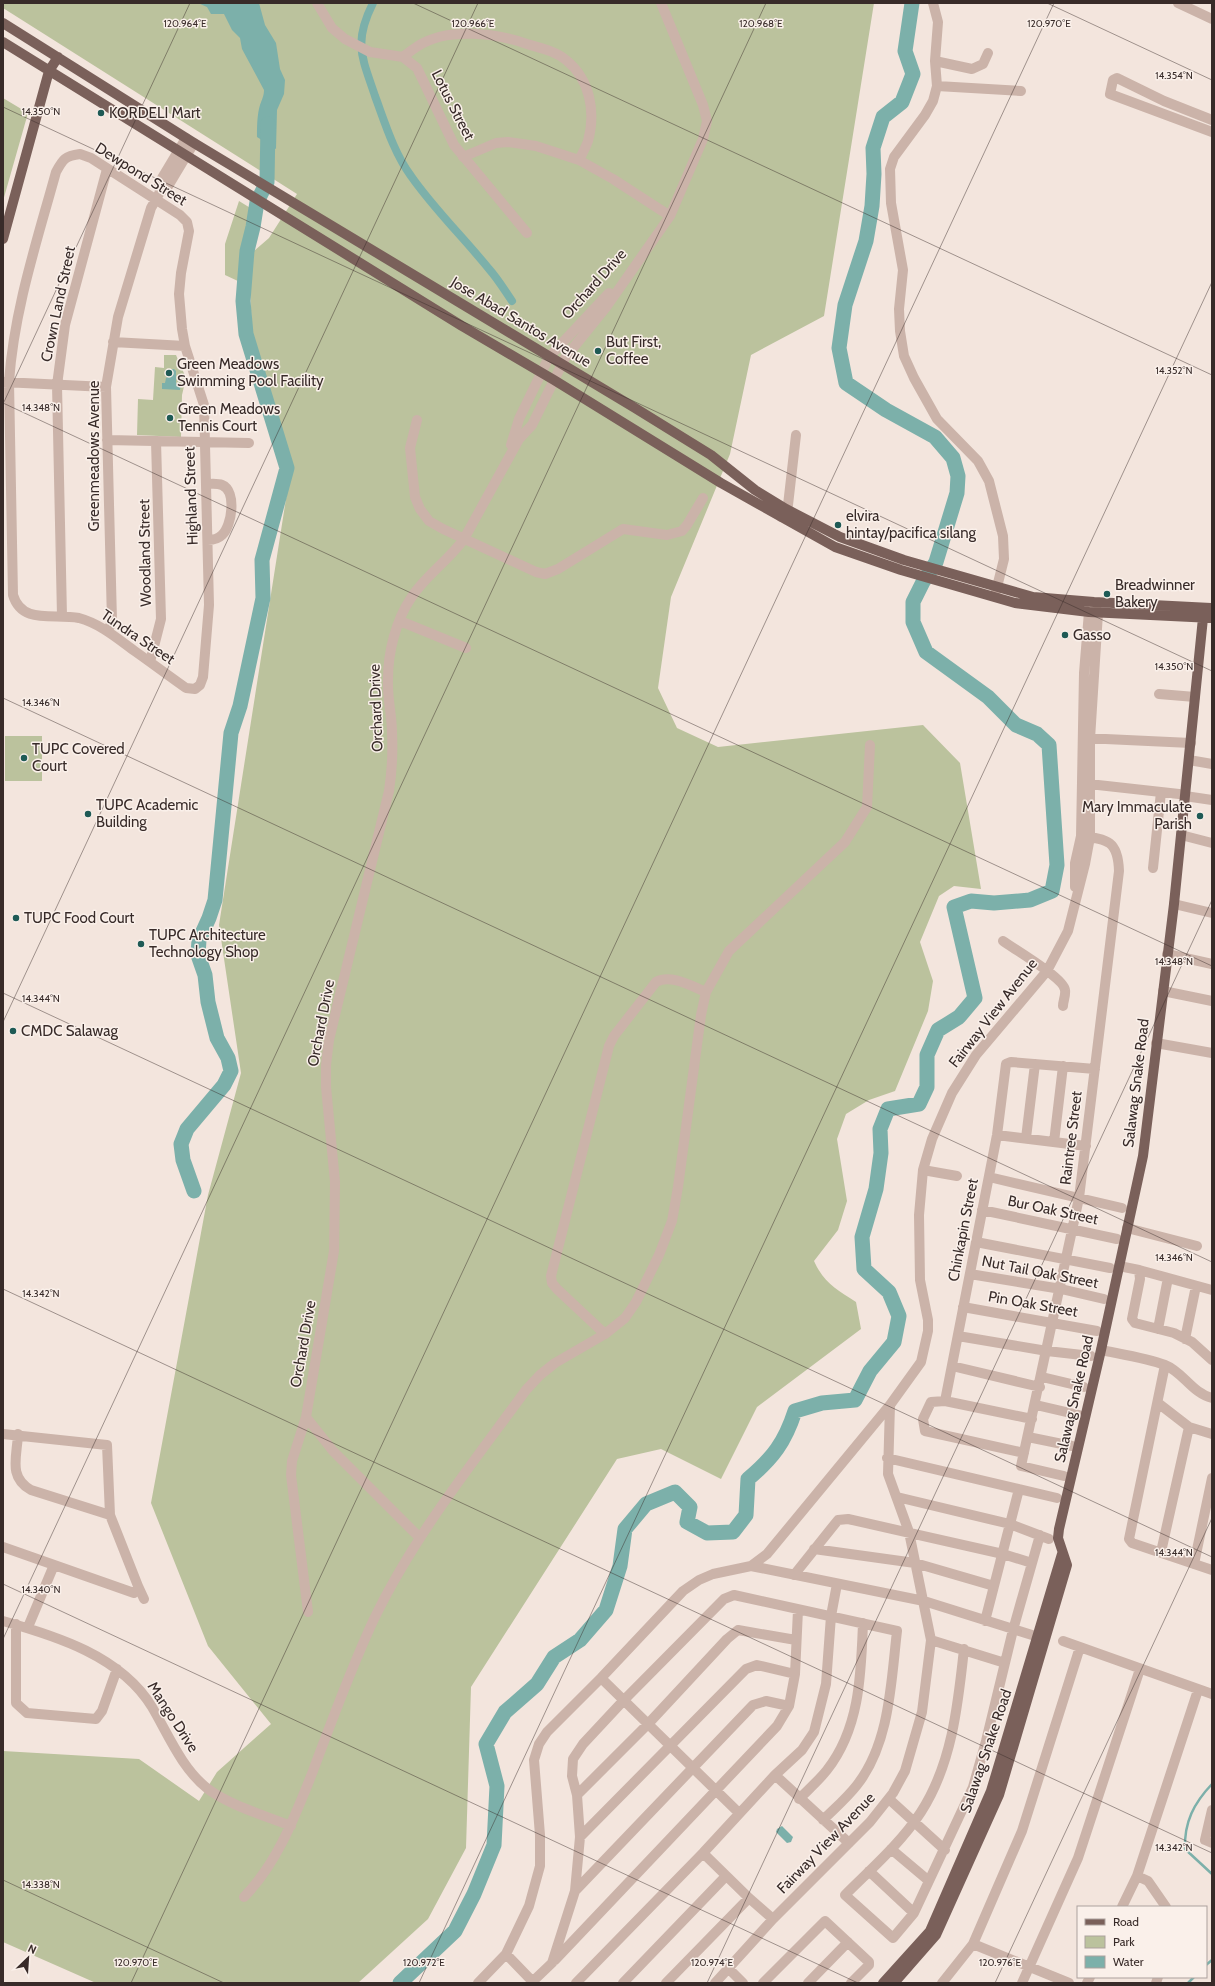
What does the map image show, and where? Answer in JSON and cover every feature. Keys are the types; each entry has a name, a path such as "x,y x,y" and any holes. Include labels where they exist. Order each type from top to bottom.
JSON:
{"main road":[{"name":"Jose Abad Santos Avenue","path":"3,23 190,141 277,192 711,455 784,513 835,547 901,570 980,593 996,593 1208,613"},
{"name":"Jose Abad Santos Avenue","path":"3,42 183,154 721,483 784,513 840,537 904,560 983,582 996,593 1041,607 1094,613 1208,613"},
{"path":"3,239 49,71 58,57"},
{"name":"Salawag Snake Road","path":"894,1983 936,1934 964,1863 999,1769 1062,1554 1058,1538 1059,1530 1101,1350 1114,1267 1127,1228 1143,1156 1174,904 1181,835 1182,795 1189,760 1195,697 1208,613"},
{"name":"Salawag Snake Road","path":"883,1983 930,1931 964,1863"}],"street":[{"path":"317,3 332,28 345,39 370,52 403,57 419,45 440,37 465,34 488,35 514,39 552,52 566,60 584,82 590,105 588,141 579,160"},
{"name":"Orchard Drive","path":"308,1612 291,1475 292,1461 306,1417 334,1251 335,1182 326,1087 326,1064 329,1040 389,791 393,763 388,679 395,633 410,599 420,585 456,550 464,539 519,440 532,425 562,364 607,306 664,227 703,139 707,121 694,80 661,3"},
{"path":"933,3 938,22 935,61 937,86 933,101 925,115 894,156 890,169 891,203 903,270 899,309 900,331 904,356 914,378 937,419 978,461 989,481 1003,536 1004,559 996,593"},
{"path":"1178,3 1212,19"},
{"path":"935,61 972,69 983,64 988,53"},
{"name":"Lotus Street","path":"403,57 417,68 454,145 527,233"},
{"path":"1212,120 1164,101 1117,78 1113,80 1110,94 1212,132"},
{"path":"937,86 1021,91"},
{"name":"Greenmeadows Avenue","path":"108,631 112,622 106,387 113,342 123,303 158,196 159,184 183,154 190,141"},
{"path":"463,157 496,143 508,142 536,146 579,160 613,179 670,216"},
{"name":"Dewpond Street","path":"6,382 34,251 56,172 61,161 69,155 80,154 91,158 107,169 158,196 187,222 189,231"},
{"name":"Crown Land Street","path":"62,616 57,385 65,325 107,169"},
{"name":"Orchard Drive","path":"500,472 514,438 519,419 549,357 601,302 664,227"},
{"name":"Highland Street","path":"189,231 181,273 179,294 185,346 204,405 209,605 203,677 200,685 195,689"},
{"path":"113,342 185,346"},
{"path":"6,382 106,387"},
{"name":"Tundra Street","path":"6,382 13,586 16,604 22,610 31,615 62,616 93,623 108,631 186,688 195,689"},
{"path":"417,420 410,448 415,497 420,509 429,521 524,567 545,574 558,569 623,529 667,535 682,531 703,498"},
{"path":"784,513 796,435"},
{"path":"107,440 249,443"},
{"name":"Woodland Street","path":"150,662 161,619 156,441"},
{"path":"206,484 222,485 226,488 229,493 232,509 228,527 223,535 216,539 208,540"},
{"name":"Fairway View Avenue","path":"1085,837 1088,674 1094,602"},
{"path":"400,621 466,648"},
{"path":"1159,694 1195,697"},
{"path":"1086,738 1191,744"},
{"name":"Fairway View Avenue","path":"715,1983 774,1919 870,1822 889,1798 905,1771 922,1712 931,1640 909,1532 888,1474 887,1458 890,1405 921,1362 928,1332 920,1280 919,1215 923,1170 932,1139 952,1093 976,1055 1046,971 1068,931 1075,901 1075,862 1085,837 1089,784 1086,738"},
{"path":"244,1897 256,1885 268,1867 291,1826 360,1649 390,1588 419,1538 526,1390 540,1375 555,1363 605,1334 625,1318 636,1302 659,1256 672,1221 678,1187 701,1015 706,992 729,951 845,842 867,807 870,745"},
{"path":"1189,760 1212,764"},
{"path":"1089,784 1161,792 1212,800"},
{"path":"1153,868 1161,792"},
{"path":"1181,835 1212,843"},
{"name":"Raintree Street","path":"1064,1476 1021,1466 1036,1405 1074,1230 1086,1146 1119,871 1119,856 1114,846 1107,840 1085,837"},
{"path":"1174,904 1212,913"},
{"path":"1002,941 1062,983 1065,990 1063,1006"},
{"path":"1167,954 1212,964"},
{"path":"605,1334 557,1290 552,1283 551,1276 609,1046 614,1036 656,982 662,979 676,980 706,992"},
{"path":"1163,991 1212,1001"},
{"path":"1156,1043 1212,1053"},
{"name":"Chinkapin Street","path":"945,1401 997,1135 1006,1064 1011,1062 1035,1064"},
{"path":"1026,1138 1035,1064 1095,1070"},
{"path":"1054,1142 1063,1066"},
{"path":"997,1135 1086,1146"},
{"path":"923,1170 957,1176"},
{"path":"989,1177 1122,1208"},
{"name":"Bur Oak Street","path":"982,1210 1117,1239"},
{"path":"1127,1228 1197,1246"},
{"path":"976,1242 1067,1261 1139,1270 1212,1290"},
{"path":"1139,1270 1140,1279 1132,1319 1135,1323 1185,1338 1211,1356"},
{"name":"Nut Tail Oak Street","path":"970,1274 1061,1289 1104,1299"},
{"path":"1158,1329 1168,1278"},
{"path":"1185,1338 1196,1286"},
{"name":"Pin Oak Street","path":"963,1306 1098,1330"},
{"path":"958,1336 1047,1351 1091,1356"},
{"path":"1101,1350 1165,1365 1176,1371 1187,1383 1204,1396 1212,1398"},
{"path":"1165,1365 1129,1539 1132,1542 1212,1570"},
{"path":"952,1366 1041,1382 1084,1387"},
{"path":"1024,1453 924,1431 923,1419 931,1402 945,1401 1032,1419"},
{"path":"1158,1403 1190,1427 1212,1434"},
{"path":"751,1566 766,1554 890,1405"},
{"path":"1036,1405 1079,1415"},
{"path":"306,1417 333,1451 419,1538"},
{"path":"1161,1552 1190,1427"},
{"path":"3,1434 18,1434 107,1445 110,1515 144,1599"},
{"path":"18,1434 16,1471 17,1478 22,1485 31,1490 110,1515"},
{"path":"1028,1437 1072,1446"},
{"path":"887,1458 1057,1498"},
{"path":"1194,1564 1212,1478"},
{"path":"985,1621 1019,1489"},
{"path":"897,1497 1010,1524 1044,1537 1032,1563 1004,1663 986,1741 973,1787 945,1850 914,1913 892,1938 845,1895 891,1849 914,1821 934,1790 946,1759 956,1714 964,1649"},
{"path":"794,1575 838,1520 848,1519 1003,1554 1032,1563"},
{"path":"3,1547 134,1592 136,1592 138,1586"},
{"path":"814,1549 915,1563 994,1586"},
{"path":"28,1627 54,1565"},
{"path":"478,1983 506,1954 529,1906 540,1866 540,1835 534,1760 539,1744 547,1732 601,1678 683,1591 699,1580 713,1574 751,1566 924,1601 1032,1636"},
{"path":"576,1983 703,1852 775,1774 802,1750 814,1732 826,1684 831,1616 837,1584"},
{"path":"552,1963 576,1891 580,1837 577,1795 572,1776 573,1759 583,1744 624,1700 724,1599 734,1595 898,1631 882,1733 872,1760 858,1785 823,1820"},
{"path":"506,1954 532,1982 552,1963 777,1726 789,1706 795,1674 798,1610"},
{"name":"Mango Drive","path":"3,1621 28,1627 72,1644 117,1669 132,1682 151,1705 184,1763 196,1778 219,1797 291,1826"},
{"path":"799,1799 827,1770 847,1736 854,1713 860,1683 863,1623"},
{"path":"16,1624 16,1703 27,1713 96,1719 102,1710 117,1669"},
{"path":"577,1795 648,1724 727,1639 738,1630 796,1640"},
{"path":"931,1640 964,1649 1004,1663"},
{"path":"1063,1641 1212,1694"},
{"path":"942,1983 973,1944 1022,1831 1080,1647"},
{"path":"580,1837 746,1669 757,1665 795,1674"},
{"path":"1022,1983 1078,1858 1140,1668"},
{"path":"601,1678 739,1813"},
{"path":"1122,1906 1137,1876 1198,1690"},
{"path":"576,1891 694,1769 753,1705 766,1701 789,1706"},
{"path":"775,1774 799,1799 849,1843"},
{"path":"889,1798 945,1850"},
{"path":"1212,1812 1205,1840 1212,1843"},
{"path":"891,1849 929,1881"},
{"path":"703,1852 748,1898 774,1919"},
{"path":"869,1871 914,1913"},
{"path":"623,1983 726,1876"},
{"path":"1137,1876 1148,1881 1165,1906"},
{"path":"666,1983 748,1898"},
{"path":"763,1983 825,1921 869,1963 851,1983"},
{"path":"808,1983 848,1942"},
{"path":"973,1944 1069,1983"},
{"path":"729,1969 742,1983"}],"green space":[{"path":"3,3 874,3 824,316 751,355 730,454 671,597 658,688 677,728 718,747 923,725 960,763 981,889 954,886 939,896 920,942 933,981 928,1011 895,1091 869,1100 846,1114 837,1139 847,1201 838,1230 814,1261 822,1275 831,1285 856,1302 861,1329 757,1407 721,1479 661,1449 617,1459 471,1687 466,1848 428,1919 358,1983 96,1983 3,1942 3,1751 139,1759 199,1801 217,1772 271,1724 208,1646 151,1503 208,1195 241,1073 219,925 291,467 252,331 250,289 254,251 269,238 297,194 3,8"},
{"path":"3,98 28,113 3,201"},
{"path":"239,201 252,209 240,282 225,275 225,244"},
{"path":"164,355 176,355 186,378 182,395 181,437 137,435 138,399 153,400 155,367 164,368"},
{"name":"TUPC Covered Court","path":"5,736 42,736 42,781 5,781"}],"water":[{"path":"198,3 259,3 265,25 276,43 280,69 285,80 284,94 277,110 276,149 257,137 258,113 264,90 242,49 240,38 232,30 224,14 211,14 207,7"},
{"path":"174,369 176,371 176,383 181,383 180,390 162,389 162,383 165,383 166,378 170,376 169,370"},
{"path":"782,1826 793,1837 791,1842 787,1843 776,1832 777,1829"}],"waterway":[{"path":"373,3 363,29 361,40 363,60 386,127 395,148 405,167 420,188 492,273 512,301"},
{"path":"400,1983 455,1931 474,1894 494,1845 497,1786 486,1744 505,1712 537,1684 554,1657 580,1640 606,1610 620,1566 625,1529 646,1504 675,1492 690,1507 687,1522 707,1533 733,1532 746,1515 748,1479 777,1449 787,1432 795,1411 822,1403 855,1400 870,1371 894,1342 899,1316 889,1292 864,1269 862,1237 876,1189 881,1153 880,1129 888,1109 919,1104 927,1087 927,1055 938,1030 959,1017 975,998 954,907 971,901 994,903 1030,900 1052,891 1057,865 1049,745 1037,734 1016,725 988,697 926,652 913,622 913,602 923,582 936,562 957,493 958,476 953,458 935,437 886,410 846,383 839,348 845,305 866,241 872,206 874,174 873,148 883,117 902,102 913,74 905,51 912,3"},
{"path":"194,1191 183,1160 181,1144 187,1129 224,1085 231,1071 228,1058 217,1038 208,1002 205,975 198,955 199,940 215,900 231,733 240,706 263,598 262,560 287,468 246,334 243,301 247,251 257,202 267,182 268,124"},
{"path":"1212,1784 1200,1798 1191,1814 1185,1839 1185,1849 1212,1874"},
{"path":"1207,1964 1212,1960"},
{"path":"1188,1983 1193,1978"}],"place":[{"name":"KORDELI Mart","path":"101,113"},
{"name":"But First, Coffee","path":"598,351"},
{"name":"Green Meadows Swimming Pool Facility","path":"169,373"},
{"name":"Green Meadows Tennis Court","path":"170,418"},
{"name":"elvira hintay/pacifica silang","path":"838,525"},
{"name":"Breadwinner Bakery","path":"1107,594"},
{"name":"Gasso","path":"1065,635"},
{"name":"TUPC Covered Court","path":"24,758"},
{"name":"TUPC Academic Building","path":"88,814"},
{"name":"Mary Immaculate Parish","path":"1200,816"},
{"name":"TUPC Food Court","path":"16,918"},
{"name":"TUPC Architecture Technology Shop","path":"141,944"},
{"name":"CMDC Salawag","path":"13,1031"}]}
